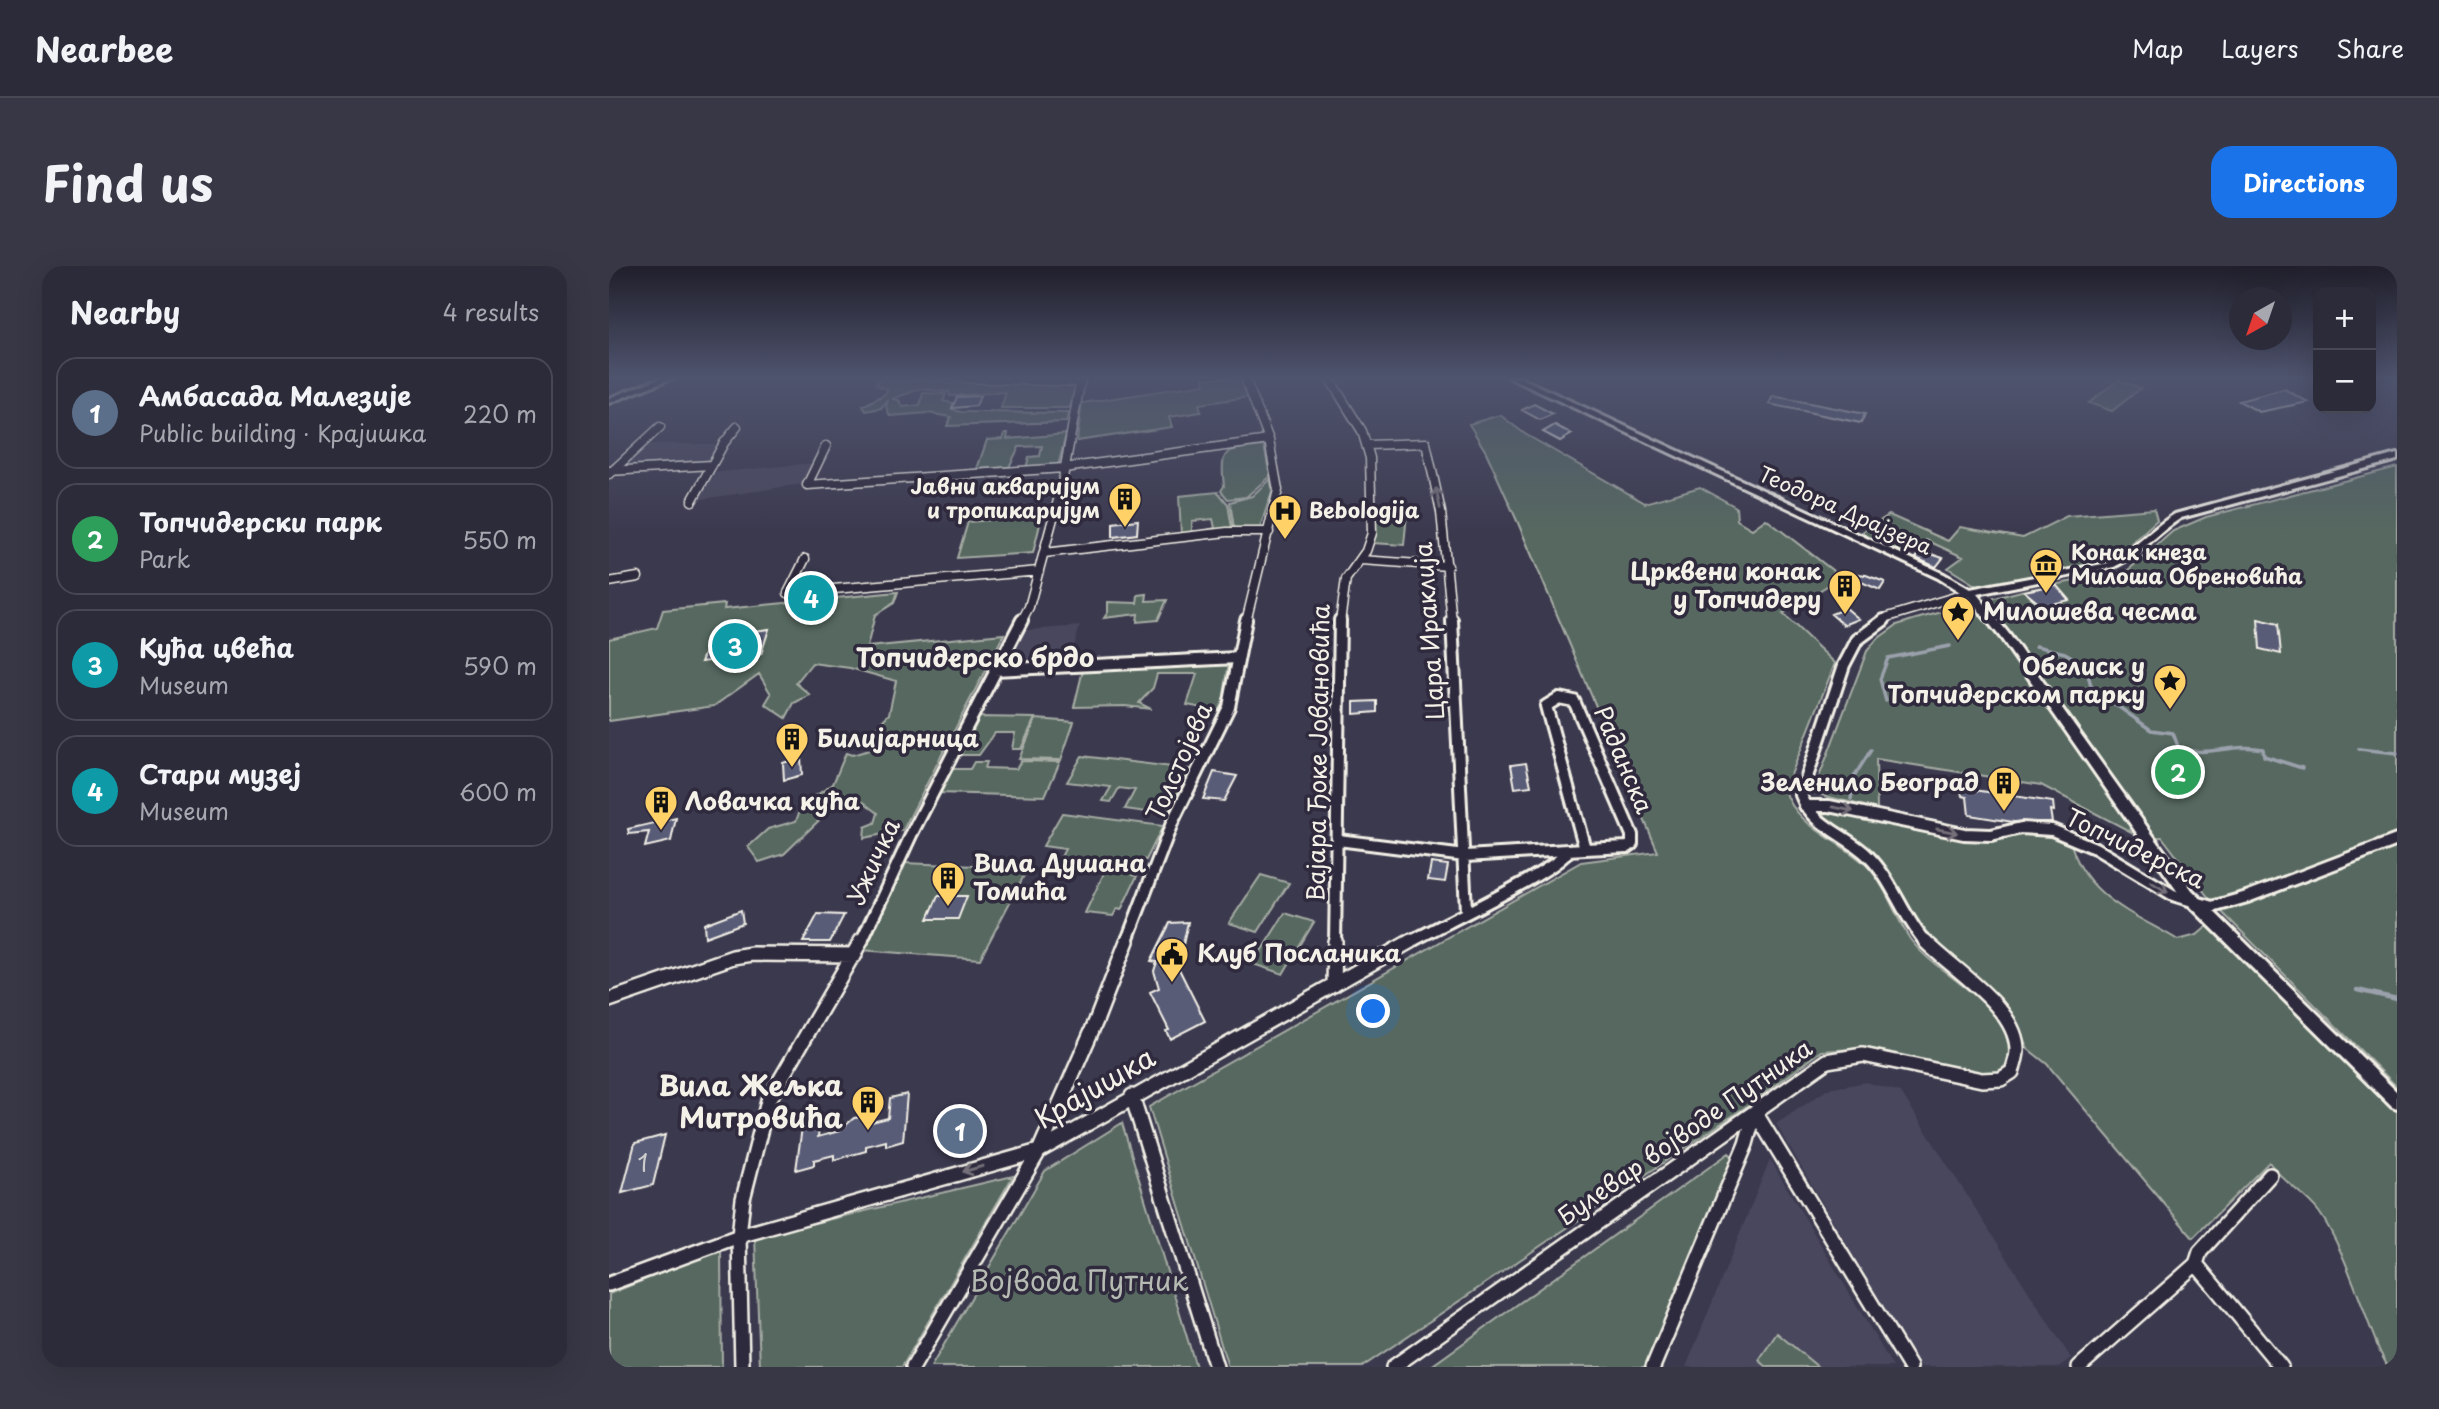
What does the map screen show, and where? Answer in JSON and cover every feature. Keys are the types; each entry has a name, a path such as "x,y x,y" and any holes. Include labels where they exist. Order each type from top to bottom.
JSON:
{"main road":[{"name":"Теодора Драјзера","path":"1625,429 1941,576 1969,593 2005,636 2173,876 2198,906 2397,1102"},
{"path":"1969,593 2111,565 2129,556 2161,526 2178,516 2397,457"}],"street":[{"path":"610,472 628,453 644,443 658,429"},
{"path":"692,501 735,429"},
{"name":"Ужичка","path":"742,1367 739,1236 743,1199 771,1094 855,955 994,670 1029,607 1071,429"},
{"name":"Толстојева","path":"913,1367 1039,1151 1097,1021 1173,823 1229,707 1237,658 1278,491 1265,429"},
{"path":"1358,429 1368,446"},
{"path":"826,446 807,485 1064,468 1269,440"},
{"name":"Цара Ираклија","path":"1368,446 1426,443 1441,512 1448,566 1466,911"},
{"name":"Вајара Ђоке Јовановића","path":"1334,985 1339,628 1346,579 1360,560 1372,533 1368,446"},
{"path":"610,472 712,465"},
{"path":"1044,553 1227,532 1269,532"},
{"path":"805,559 788,593 1039,571"},
{"path":"1360,560 1448,566"},
{"path":"609,582 638,577"},
{"path":"1805,806 1801,791 1844,665 1857,640 1888,617 1969,593"},
{"path":"994,670 1237,658"},
{"name":"Раданска","path":"1338,839 1465,856 1568,852 1585,850 1632,844 1632,835 1574,701 1567,698 1553,699 1546,706 1585,850"},
{"name":"Топчидерска","path":"1805,806 1829,806 1975,835 2021,828 2052,830 2095,848 2173,895 2198,906 2227,904 2397,840"},
{"name":"Булевар војводе Путника","path":"1392,1367 1755,1112 1821,1062 1843,1054 1874,1056 1982,1080 2008,1077 2017,1062 2014,1031 2003,1013 1914,930 1867,855 1805,806"},
{"name":"Крајишка","path":"609,1284 739,1236 1039,1151 1132,1096 1466,911 1540,874 1564,859 1568,852"},
{"path":"609,1000 733,957 752,954 855,955"},
{"path":"1132,1096 1216,1367"},
{"path":"1653,1367 1746,1144 1755,1112"},
{"path":"1755,1112 1910,1367"},
{"path":"2079,1367 2196,1264 2200,1252 2270,1175"},
{"path":"2196,1264 2281,1367"}],"shaded area":[{"path":"646,444 721,444 708,462 618,469"},
{"path":"814,463 803,484 696,500 710,473"},
{"path":"1080,626 1069,663 1003,668 1026,630"},
{"path":"1866,1082 1901,1092 2071,1358 2059,1367 1919,1367 1776,1124 1828,1089"},
{"path":"1770,1159 1879,1343 1893,1367 1686,1367"}],"green space":[{"path":"1079,429 1156,429 1077,441"},
{"path":"1472,429 1519,429 1645,503 1700,487 1736,507 1737,520 1752,529 1766,519 1841,577 1783,614 1835,663 1785,790 1798,814 1856,856 1873,873 1910,939 1923,953 1989,1009 2001,1025 2008,1043 2008,1064 1991,1076 1853,1049 1822,1051 1747,1106 1362,1367 1228,1367 1149,1107 1581,862 1658,852 1486,452"},
{"path":"1005,433 1008,433 1007,439 1066,434 1058,466 1026,468 1029,457 1040,456 1042,446 1019,447 1009,467 977,469 987,440 1003,439"},
{"path":"1264,446 1270,476 1246,497 1228,499 1221,491 1224,486 1225,457 1234,450"},
{"path":"2397,467 2397,1087 2212,902 2162,837 2143,838 2041,785 1876,759 1877,809 1813,793 1867,651 1876,640 1897,625 2021,591 2127,571 2173,531 2206,517"},
{"path":"1270,479 1272,491 1260,528 1234,528 1230,502 1252,496"},
{"path":"1218,492 1228,504 1232,528 1199,532 1215,528 1213,519 1192,521 1192,530 1197,533 1181,534 1179,496"},
{"path":"2154,509 2157,520 2123,551 2106,560 1980,588 1948,568 1963,557 1926,540 1906,554 1859,534 1889,515 1948,541 1960,527 2023,538 2067,516"},
{"path":"1407,514 1404,545 1372,543 1375,517"},
{"path":"1042,516 1033,553 957,558 968,522"},
{"path":"898,592 894,603 875,615 867,647 1004,634 903,830 864,838 865,827 875,823 878,813 852,793 838,802 784,854 759,862 748,847 768,829 796,821 802,805 833,784 846,753 852,755 870,750 875,742 875,728 889,714 896,681 850,668 812,663 796,683 810,695 794,703 786,718 765,704 771,694 759,674 714,706 609,721 609,639 657,628 663,610 725,604 724,609"},
{"path":"1147,594 1146,601 1167,600 1158,620 1137,622 1138,614 1104,618 1108,612 1108,602 1137,603 1138,595"},
{"path":"1229,663 1223,702 1218,711 1187,705 1197,674 1157,674 1153,688 1139,703 1151,709 1125,706 1074,707 1083,670"},
{"path":"975,717 1035,718 1021,749 1012,749 1015,733 995,733 979,755 956,755"},
{"path":"1036,719 1074,722 1061,760 1019,759"},
{"path":"1082,756 1189,769 1167,815 1125,809 1135,790 1119,788 1111,802 1103,801 1111,787 1067,782"},
{"path":"1021,761 1060,762 1045,796 937,793 949,769 970,769 974,762 987,762 985,768 1016,769"},
{"path":"1836,812 1969,841 2023,833 2054,835 2070,840 2086,876 2098,890 2128,912 2178,940 2197,935 2210,924 2397,1108 2397,1367 2388,1367 2336,1242 2319,1212 2307,1199 2280,1176 2269,1162 2193,1238 2047,1064 2028,1049 2013,1016 1914,924 1875,857 1822,814"},
{"path":"1062,813 1163,826 1146,860 1141,859 1133,875 1137,876 1121,910 1117,909 1113,916 1085,913 1106,869 1093,867 1094,863 1082,861 1080,865 1058,863 1065,849 1043,846"},
{"path":"903,863 1028,868 980,959 861,950"},
{"path":"1261,875 1289,883 1258,932 1229,923"},
{"path":"1285,913 1314,922 1283,974 1253,964"},
{"name":"Војвода Путник","path":"1122,1123 1196,1367 931,1367 1045,1171"},
{"path":"1729,1153 1733,1157 1732,1162 1645,1367 1430,1367"},
{"path":"1013,1176 902,1367 760,1367 755,1237"},
{"path":"721,1249 722,1367 609,1367 609,1294"},
{"path":"1777,1333 1818,1367 1767,1367 1759,1360"}],"building":[{"path":"1563,429 1572,434 1560,441 1543,432"},
{"name":"Јавни акваријум и тропикаријум","path":"1138,520 1137,534 1113,537 1113,523"},
{"path":"1922,551 1943,558 1936,567 1916,558"},
{"path":"1850,573 1885,582 1880,590 1861,582"},
{"name":"Конак кнеза Милоша Обреновића","path":"2056,585 2069,600 2042,606 2024,591"},
{"name":"Црквени конак у Топчидеру","path":"1846,608 1859,619 1844,625 1831,614"},
{"path":"2258,619 2278,624 2281,654 2260,649"},
{"path":"769,629 761,654 701,662 711,637"},
{"path":"1377,701 1377,712 1354,714 1354,702"},
{"name":"Билијарница","path":"801,757 802,775 784,780 783,763"},
{"path":"1526,763 1531,786 1515,788 1511,765"},
{"path":"1214,772 1237,776 1224,801 1203,799"},
{"path":"1961,788 2053,802 2054,811 2050,810 2052,822 2013,822 1969,815 1967,797 1962,796"},
{"name":"Ловачка кућа","path":"676,818 671,841 645,847 649,832 629,834 628,829"},
{"path":"1431,863 1448,865 1445,882 1428,880"},
{"name":"Вила Душана Томића","path":"938,896 967,896 958,919 928,919"},
{"path":"741,910 743,923 705,937 704,924"},
{"path":"818,914 844,915 830,942 803,942"},
{"name":"Клуб Посланика","path":"1188,922 1178,967 1205,1021 1170,1039 1166,1031 1169,1030 1150,992 1159,988 1154,971 1157,962 1151,961 1170,923"},
{"name":"Вила Жељка Митровића","path":"907,1094 903,1141 886,1146 886,1141 866,1146 866,1151 834,1160 834,1155 814,1160 814,1165 796,1170 803,1120 820,1116 818,1137 839,1131 854,1118 862,1117 868,1123 888,1118 890,1098"},
{"path":"978,1117 969,1145 941,1145 951,1118"},
{"path":"665,1135 653,1185 622,1193 635,1143"}],"waterway":[{"path":"1886,701 1880,679 1888,658 1950,646"},
{"path":"2036,646 2065,653 2086,665 2091,687 2151,730 2173,733 2179,749 2200,752 2263,749 2264,756 2302,768"},
{"path":"2359,749 2397,753"},
{"path":"1851,799 1855,775 1871,750"},
{"path":"2357,990 2397,999"}],"place":[{"name":"Јавни акваријум и тропикаријум","path":"1125,529"},
{"name":"Bebologija","path":"1285,541"},
{"name":"Конак кнеза Милоша Обреновића","path":"2046,595"},
{"name":"Стари музеј","path":"811,598"},
{"name":"Црквени конак у Топчидеру","path":"1845,616"},
{"name":"Милошева чесма","path":"1958,642"},
{"name":"Кућа цвећа","path":"735,646"},
{"name":"Обелиск у Топчидерском парку","path":"2170,711"},
{"name":"Билијарница","path":"792,769"},
{"name":"Топчидерски парк","path":"2178,772"},
{"name":"Зеленило Београд","path":"2004,813"},
{"name":"Ловачка кућа","path":"661,832"},
{"name":"Вила Душана Томића","path":"948,908"},
{"name":"Клуб Посланика","path":"1172,984"},
{"name":"Амбасада Малезије","path":"960,1131"},
{"name":"Вила Жељка Митровића","path":"868,1132"}],"district":[{"name":"Топчидерско брдо","path":"975,658"}]}
